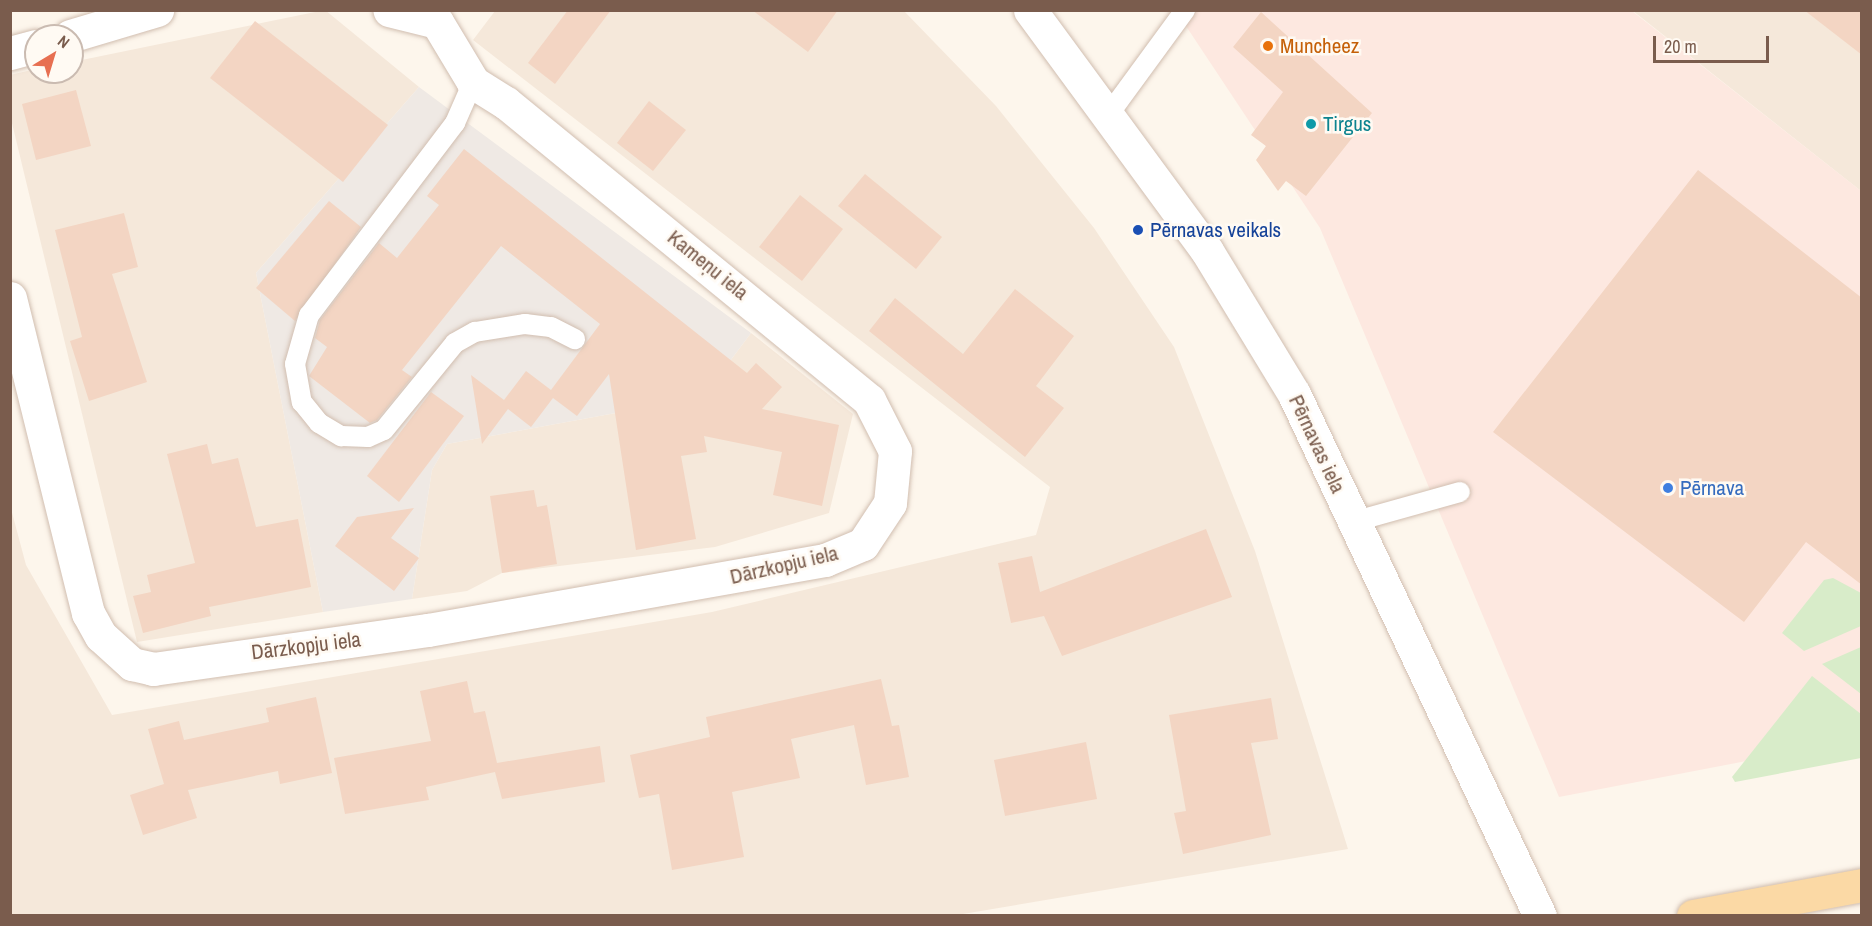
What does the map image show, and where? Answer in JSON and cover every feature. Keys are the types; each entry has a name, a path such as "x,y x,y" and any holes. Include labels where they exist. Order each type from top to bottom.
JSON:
{"main road":[{"path":"1693,915 1862,885"}],"street":[{"path":"84,32 157,10"},
{"name":"Kameņu iela","path":"389,10 441,16 473,82 523,117 869,400 895,451 890,503 863,544"},
{"name":"Pērnavas iela","path":"1030,10 1109,114 1268,349 1540,915"},
{"name":"Dārzkopju iela","path":"10,298 87,614 101,636 132,664 153,669 428,630 825,560 863,544"}],"lane":[{"path":"1109,114 1185,10"},
{"path":"473,82 455,123 309,315 295,364 303,402 319,423 341,436 368,437 384,430 455,343 475,332 525,324 551,327 575,339"},
{"path":"1353,522 1460,492"}],"shaded area":[{"path":"325,10 419,87 256,273 323,612 137,642 11,119 10,75 24,72 24,84 84,84 84,60"},
{"path":"495,11 904,11 996,106 1094,228 1174,347 1255,551 1348,849 957,915 11,915 10,505 26,565 112,715 712,612 1036,535 1050,487 473,40"},
{"path":"1176,11 1632,11 1861,191 1861,739 1559,797 1320,228"},
{"path":"1633,11 1861,11 1861,191"},
{"path":"419,87 751,333 703,397 447,444 432,470 412,599 323,612 256,273"},
{"path":"751,333 853,414 829,513 715,547 502,573 467,591 412,599 432,470 447,444 703,397"}],"green space":[{"path":"1833,578 1861,593 1861,626 1804,651 1782,633 1824,580"},
{"path":"1861,647 1861,694 1822,664"},
{"path":"1812,676 1861,714 1861,758 1735,782 1732,777"}],"building":[{"path":"568,10 611,10 555,84 528,63"},
{"path":"752,10 838,10 808,52"},
{"path":"1804,10 1862,10 1862,55"},
{"name":"Tirgus","path":"1261,12 1372,113 1306,196 1286,181 1278,191 1256,160 1266,146 1251,135 1283,92 1233,47"},
{"path":"255,21 388,125 343,182 210,78"},
{"path":"76,90 91,146 36,160 22,104"},
{"path":"649,101 686,130 653,171 617,143"},
{"path":"464,149 747,373 756,363 782,387 762,409 839,425 822,506 773,495 782,452 704,436 707,452 681,456 696,539 636,550 609,374 577,416 553,398 531,427 508,409 482,444 471,375 504,400 526,371 551,390 600,324 501,246 402,370 412,377 377,420 370,423 309,376 327,347 315,338 320,320 379,243 397,258 439,205 427,196"},
{"path":"1698,170 1862,298 1862,585 1806,542 1744,622 1493,432"},
{"path":"865,174 942,237 916,269 838,206"},
{"path":"800,195 843,229 802,281 759,247"},
{"path":"329,201 361,227 295,321 256,288"},
{"path":"124,213 138,267 112,274 147,382 89,401 70,341 82,337 55,230"},
{"path":"1015,289 1074,336 1036,386 1064,408 1025,457 869,331 895,298 963,354"},
{"path":"431,392 464,416 399,502 367,476"},
{"path":"207,444 212,464 238,458 256,527 298,519 311,587 209,607 211,616 143,633 133,596 151,592 147,575 195,563 167,454"},
{"path":"534,490 537,507 547,505 557,564 502,573 490,496"},
{"path":"414,508 391,538 419,558 394,591 335,546 357,517"},
{"path":"1206,529 1232,597 1062,656 1044,616 1011,623 998,563 1032,556 1040,592"},
{"path":"881,679 892,726 899,725 909,777 866,785 854,725 791,739 800,778 732,792 744,857 672,870 659,794 639,798 630,755 710,737 706,717"},
{"path":"467,681 474,713 485,711 497,763 600,746 605,782 502,799 495,772 426,787 429,800 345,814 334,758 431,741 420,691"},
{"path":"316,697 332,773 280,784 278,771 188,790 197,818 143,835 130,795 164,784 148,729 179,721 184,740 269,722 266,708"},
{"path":"1271,698 1278,739 1251,743 1271,835 1183,854 1174,813 1186,811 1169,715"},
{"path":"1086,742 1097,799 1005,816 994,760"}],"place":[{"name":"Muncheez","path":"1268,46"},
{"name":"Tirgus","path":"1311,124"},
{"name":"Pērnavas veikals","path":"1138,230"},
{"name":"Pērnava","path":"1668,488"}]}
